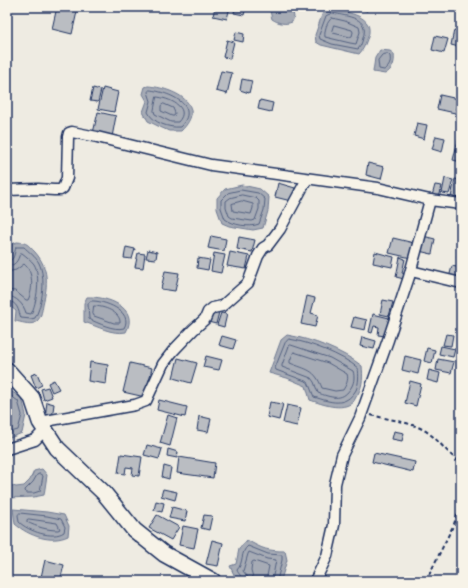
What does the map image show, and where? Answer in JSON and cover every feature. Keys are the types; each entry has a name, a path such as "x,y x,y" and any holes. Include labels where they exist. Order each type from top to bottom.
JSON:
{"main road":[{"path":"7,370 32,398 43,426 57,448 104,493 134,530 164,554 213,581"}],"street":[{"path":"7,190 60,190 63,188 67,178 68,137 69,133 72,132 211,165 378,188 430,200 461,204"},
{"path":"7,449 35,440 43,426 135,405 146,401 163,364 173,352 205,319 208,312 213,308 222,306 248,283 258,256 280,229 307,179"},
{"path":"315,581 327,556 334,525 335,484 342,455 362,413 411,271 430,200"},
{"path":"411,271 461,283"}],"path":[{"path":"362,413 416,426 430,434 450,455 461,463"},
{"path":"426,581 454,524 461,504"}],"water":[{"path":"269,7 292,7 294,17 292,22 282,23 272,19"},
{"path":"332,9 359,16 368,24 368,37 359,54 321,45 316,42 315,35 323,12"},
{"path":"380,50 390,51 394,54 393,66 385,74 373,72 375,58"},
{"path":"145,87 158,87 177,94 189,105 191,113 189,121 181,131 169,131 148,121 143,112 147,101 143,94"},
{"path":"242,185 260,189 269,197 268,211 263,228 253,230 229,226 222,223 217,209 217,198 225,189"},
{"path":"17,242 27,244 35,252 40,258 45,270 46,290 42,312 40,318 32,324 15,321 16,311 7,304 7,259 10,255 12,244"},
{"path":"87,297 95,297 111,301 125,310 129,323 126,332 121,333 110,331 84,322 84,303"},
{"path":"287,335 307,339 327,346 346,355 362,366 362,384 353,402 348,405 338,407 310,400 306,386 287,378 269,373 281,340"},
{"path":"7,389 22,398 26,415 22,433 10,438 7,437"},
{"path":"42,469 47,475 44,495 7,498 7,484 16,487 24,486 30,480 34,471"},
{"path":"13,509 64,515 69,526 68,536 47,539 33,535 15,524"},
{"path":"247,540 265,549 285,551 287,560 281,580 240,581 235,577 230,566 236,564 239,549"}],"building":[{"path":"57,7 78,7 72,34 52,29"},
{"path":"215,7 230,7 227,19 213,16"},
{"path":"235,7 246,7 244,15 234,13"},
{"path":"356,7 368,7 367,11"},
{"path":"454,30 461,31 459,47 451,45"},
{"path":"236,32 244,34 243,42 234,40"},
{"path":"435,36 448,39 444,53 432,50"},
{"path":"227,40 234,42 230,58 223,57"},
{"path":"221,71 232,73 227,94 216,91"},
{"path":"242,79 252,81 249,93 240,90"},
{"path":"93,88 101,90 98,102 90,101"},
{"path":"103,88 118,92 114,112 98,109"},
{"path":"440,95 458,99 455,113 437,109"},
{"path":"260,100 273,103 271,112 258,109"},
{"path":"460,103 461,104 461,120 456,119"},
{"path":"98,112 116,116 112,137 93,133"},
{"path":"417,123 427,125 424,139 414,136"},
{"path":"436,136 445,138 442,152 432,149"},
{"path":"458,140 461,140 461,162 453,160"},
{"path":"368,163 384,167 381,179 366,175"},
{"path":"445,178 453,180 449,194 442,193"},
{"path":"455,179 461,180 461,199 451,197"},
{"path":"278,183 295,188 291,201 275,197"},
{"path":"435,185 442,186 439,198 432,196"},
{"path":"211,236 226,239 224,251 208,248"},
{"path":"423,236 435,239 432,254 419,251"},
{"path":"239,237 255,240 252,252 237,249"},
{"path":"393,238 414,243 411,258 389,253"},
{"path":"126,247 135,249 132,259 124,258"},
{"path":"459,249 461,250 461,258 457,257"},
{"path":"148,250 157,252 156,259 146,258"},
{"path":"230,252 249,256 246,269 227,266"},
{"path":"375,252 394,257 392,267 373,263"},
{"path":"138,253 145,254 143,268 135,267"},
{"path":"214,253 225,255 221,273 211,271"},
{"path":"400,257 405,259 402,273 406,274 404,279 396,277"},
{"path":"198,258 210,260 208,270 197,268"},
{"path":"452,266 461,268 461,280 449,278"},
{"path":"165,271 179,273 175,291 161,289"},
{"path":"307,296 315,298 311,313 318,315 315,327 301,324"},
{"path":"383,300 393,302 389,316 380,314"},
{"path":"211,310 219,312 216,324 208,322"},
{"path":"221,313 227,314 224,327 217,325"},
{"path":"373,314 389,318 385,336 378,335 379,327 374,326 372,333 369,332"},
{"path":"354,317 367,320 365,330 351,327"},
{"path":"446,334 453,335 451,346 443,345"},
{"path":"222,336 236,340 233,349 219,345"},
{"path":"362,337 376,341 374,349 360,346"},
{"path":"441,346 455,349 453,357 439,354"},
{"path":"427,348 435,350 432,363 424,361"},
{"path":"206,356 222,360 219,370 203,367"},
{"path":"405,356 421,360 418,374 402,370"},
{"path":"178,358 197,363 191,383 173,378"},
{"path":"438,359 454,362 451,373 436,370"},
{"path":"90,362 108,365 106,384 88,381"},
{"path":"130,363 152,368 145,397 123,392"},
{"path":"429,370 440,373 438,383 427,380"},
{"path":"37,373 42,385 36,388 31,375"},
{"path":"54,380 59,389 52,392 48,383"},
{"path":"410,381 421,384 416,406 405,403"},
{"path":"48,387 52,397 44,400 41,389"},
{"path":"159,400 187,407 185,417 157,410"},
{"path":"47,402 54,404 52,419 45,417"},
{"path":"270,402 283,404 279,420 267,417"},
{"path":"287,405 301,408 297,426 283,423"},
{"path":"168,415 177,418 170,446 160,443"},
{"path":"199,416 211,419 208,432 197,430"},
{"path":"394,431 404,433 402,441 392,439"},
{"path":"147,445 162,449 159,459 144,455"},
{"path":"168,449 178,452 177,458 167,456"},
{"path":"374,453 415,462 413,472 372,462"},
{"path":"121,454 142,457 139,476 132,475 133,468 126,467 125,474 118,473"},
{"path":"179,457 215,463 213,478 177,473"},
{"path":"164,466 171,468 169,479 162,477"},
{"path":"163,489 177,492 175,500 161,496"},
{"path":"156,501 164,503 162,512 154,510"},
{"path":"172,507 187,511 185,521 169,518"},
{"path":"157,515 179,527 171,540 149,528"},
{"path":"204,515 212,516 209,530 201,528"},
{"path":"183,526 198,529 194,548 179,545"},
{"path":"212,540 223,543 218,566 206,564"},
{"path":"45,560 64,565 60,581 41,577"}]}
